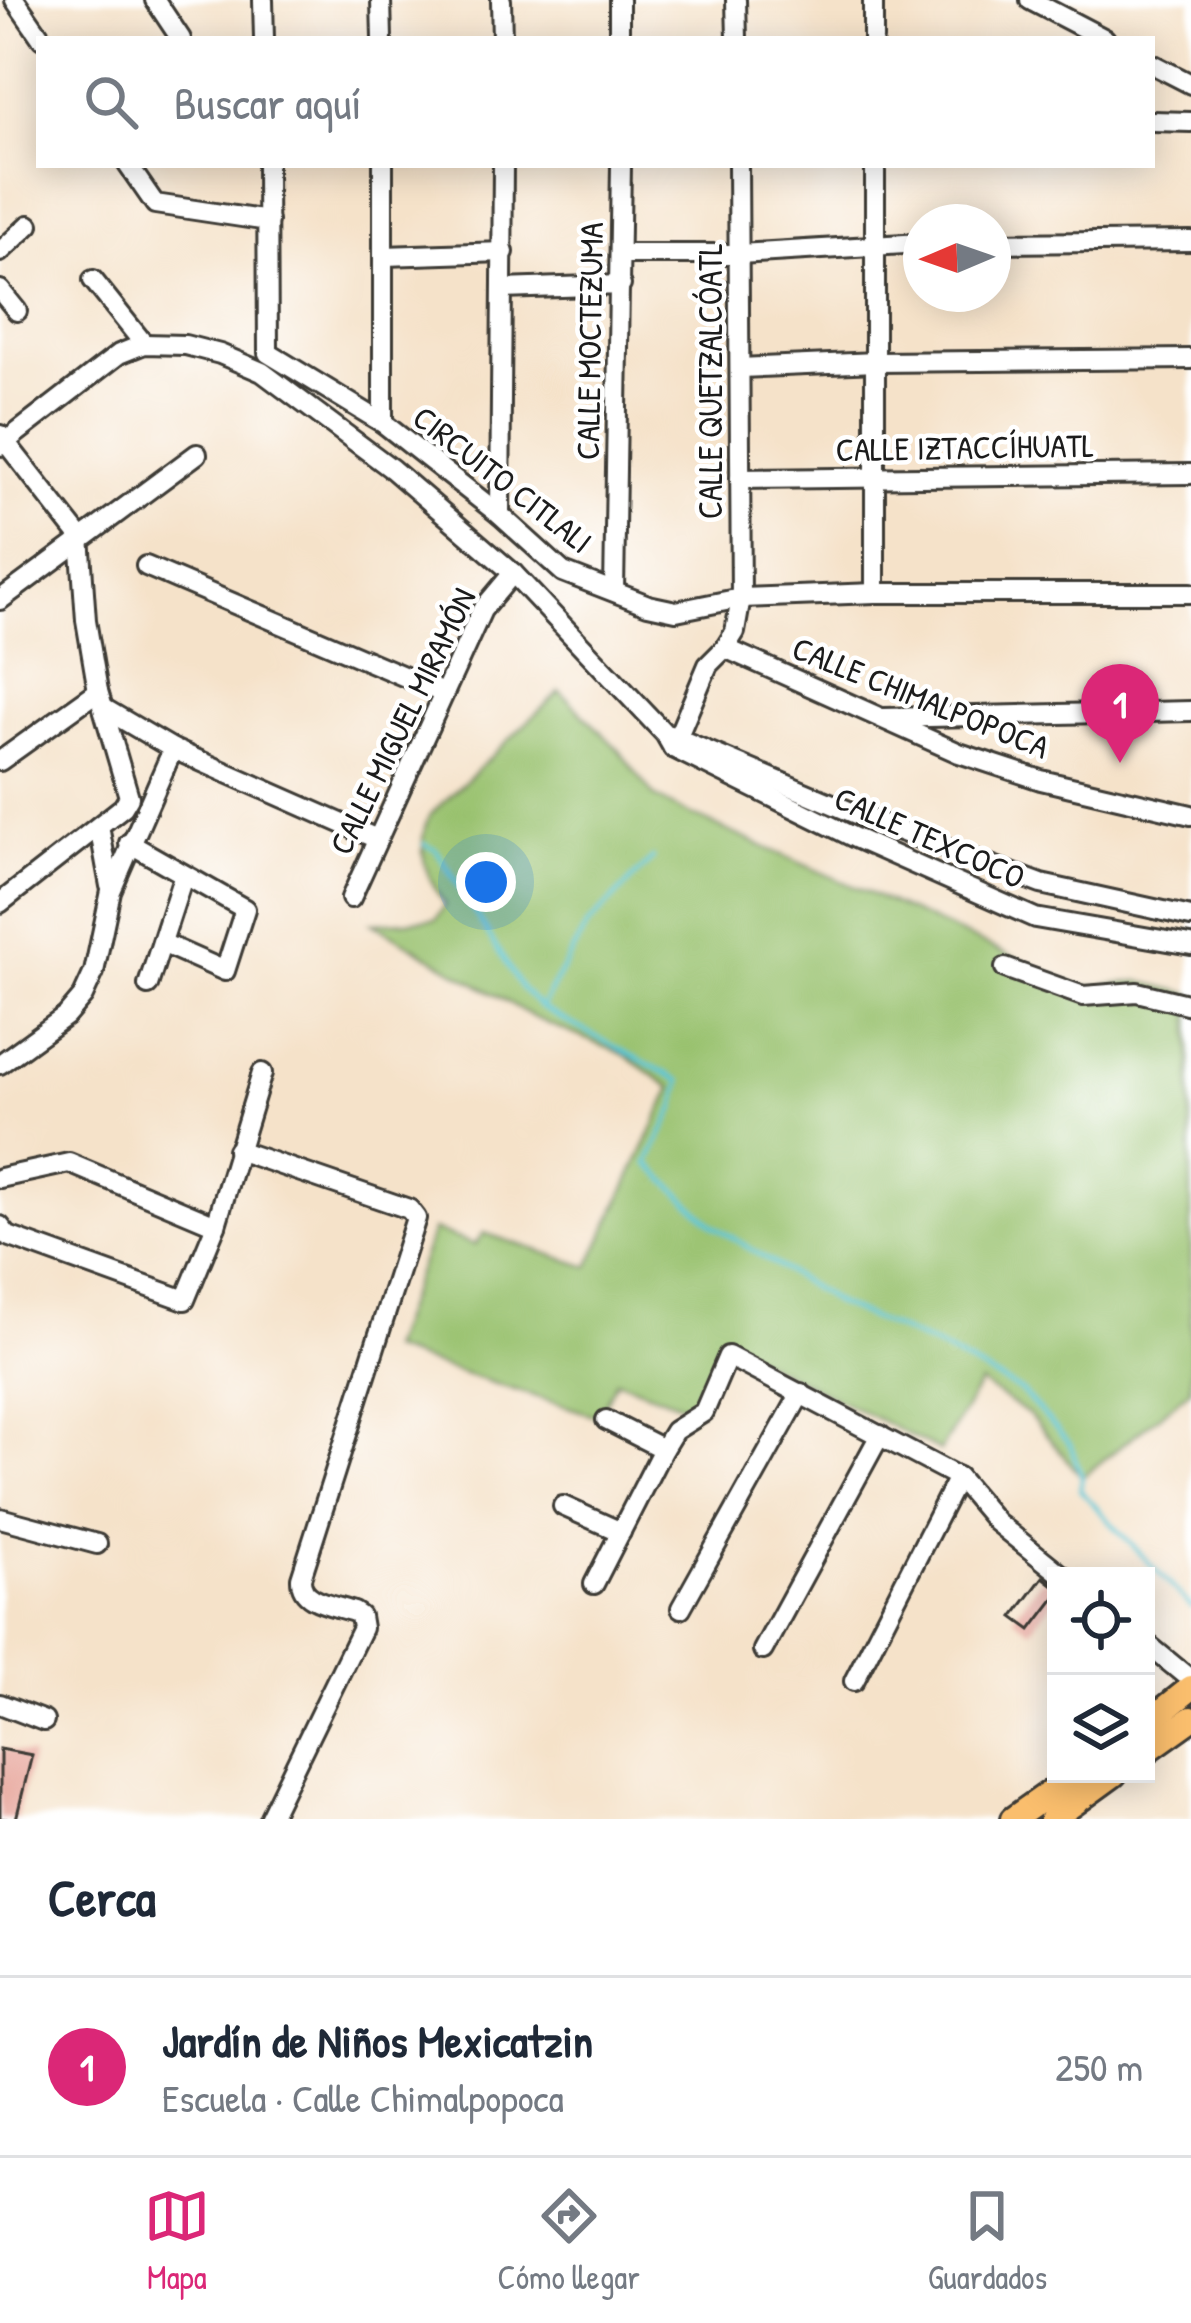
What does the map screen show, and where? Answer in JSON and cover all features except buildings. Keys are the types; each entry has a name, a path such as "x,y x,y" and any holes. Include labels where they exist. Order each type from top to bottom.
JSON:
{"main road":[{"path":"1155,1716 1191,1684"},
{"path":"1155,1745 1191,1719"},
{"path":"1013,1819 1064,1783"},
{"path":"1052,1819 1102,1783"}],"street":[{"path":"15,0 40,36"},
{"path":"155,0 179,36"},
{"path":"263,0 264,36"},
{"path":"381,0 382,36"},
{"path":"501,0 502,36"},
{"path":"619,0 619,36"},
{"path":"736,0 737,36"},
{"path":"873,0 873,36"},
{"path":"1030,0 1099,36"},
{"path":"1155,66 1191,84"},
{"path":"1155,122 1191,122"},
{"path":"130,168 155,204 268,221"},
{"name":"CIRCUITO CITLALI","path":"267,168 268,352 382,423 500,515 563,572 676,611 741,598 875,593 1191,593"},
{"path":"382,423 383,168"},
{"path":"500,515 503,168"},
{"name":"CALLE MOCTEZUMA","path":"614,591 621,168"},
{"name":"CALLE QUETZALCÓATL","path":"725,648 735,632 741,598 738,168"},
{"path":"875,168 875,593"},
{"path":"0,252 29,225"},
{"path":"1011,243 1191,241"},
{"path":"622,254 739,254 903,243"},
{"path":"384,256 504,252"},
{"path":"0,903 123,807 128,797 86,620 80,538 2,441 119,354 144,344 93,280"},
{"path":"502,289 621,285"},
{"path":"0,290 17,310"},
{"name":"CALLE TEXCOCO","path":"144,344 220,354 262,371 392,469 513,573 672,740 855,838 1035,918 1191,945"},
{"path":"740,368 1191,359"},
{"path":"0,600 197,454"},
{"name":"CALLE IZTACCÍHUATL","path":"740,479 1191,474"},
{"path":"146,566 443,693"},
{"name":"CALLE MIGUEL MIRAMÓN","path":"351,898 482,610 513,573"},
{"path":"672,740 708,665 725,648"},
{"name":"CALLE CHIMALPOPOCA","path":"725,648 958,753 1041,780 1191,815"},
{"path":"102,700 173,749 377,839"},
{"path":"0,761 102,700"},
{"path":"879,718 1191,711"},
{"name":"CALLE TEXCOCO","path":"672,740 1041,884 1191,917"},
{"path":"0,1064 65,1016 82,996 94,972 111,891 173,749"},
{"path":"99,826 111,891"},
{"path":"129,843 245,909 225,971 162,943"},
{"path":"148,986 183,877"},
{"path":"1005,968 1083,996 1137,992 1191,1005"},
{"path":"0,1226 8,1236 185,1300 216,1225 262,1073"},
{"path":"237,1150 409,1209 416,1224 302,1578 307,1597 354,1612 362,1628 269,1819"},
{"path":"0,1178 69,1163 216,1225"},
{"path":"594,1584 663,1449 674,1431 704,1412 728,1355 958,1478 996,1522 1052,1567"},
{"path":"681,1608 801,1393"},
{"path":"606,1420 663,1449"},
{"path":"763,1650 880,1435"},
{"path":"854,1682 958,1478"},
{"path":"563,1506 621,1532"},
{"path":"0,1517 97,1544"},
{"path":"1155,1651 1191,1684"},
{"path":"0,1704 44,1721"}],"green space":[{"path":"560,691 619,750 654,796 674,807 1081,987 1138,981 1191,994 1191,1390 1082,1477 1028,1414 980,1383 940,1451 729,1344 699,1411 616,1380 599,1417 389,1350 433,1230 475,1245 484,1233 589,1267 672,1088 623,1054 536,1019 373,923 436,919 445,905 425,862 423,840 429,816"}],"waterway":[{"path":"424,844 436,849 521,988 541,1008 681,1081 675,1108 648,1163 714,1226 838,1304 936,1346 1021,1391 1070,1444 1082,1477 1080,1490 1191,1607"},
{"path":"542,1005 586,927 653,858"}],"place":[{"name":"Jardín de Niños Mexicatzin","path":"1120,763"}]}
